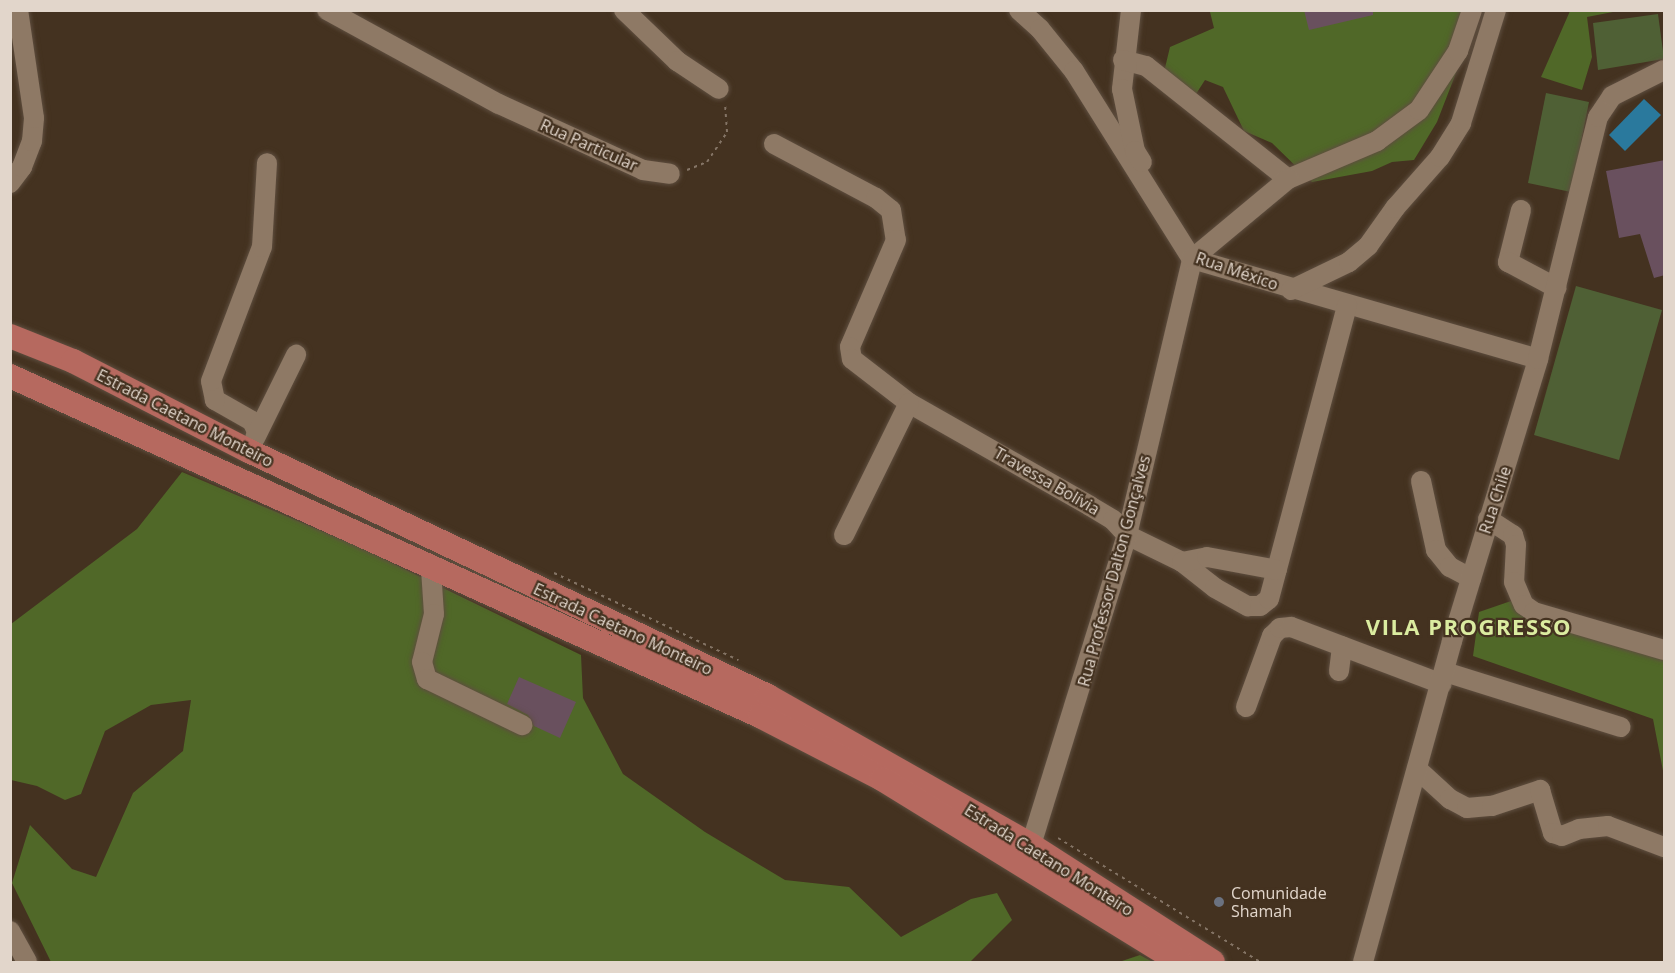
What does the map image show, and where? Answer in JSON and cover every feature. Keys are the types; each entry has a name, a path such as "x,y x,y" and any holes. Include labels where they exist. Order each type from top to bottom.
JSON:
{"main road":[{"name":"Estrada Caetano Monteiro","path":"11,336 73,361 143,395 253,442 768,696 1031,845 1213,963"},
{"path":"55,395 70,383 73,361"},
{"name":"Estrada Caetano Monteiro","path":"10,376 760,716 882,779 1180,963"},
{"path":"125,428 124,405 132,397 143,395"}],"street":[{"path":"10,183 22,167 32,141 34,118 18,10"},
{"name":"Rua Particular","path":"327,10 499,104 643,170 670,174"},
{"path":"624,10 677,61 719,89"},
{"name":"Rua México","path":"1019,10 1040,29 1074,71 1196,256 1291,290 1538,359"},
{"path":"1131,10 1123,60 1122,89 1136,151 1196,256 1288,179 1377,141 1419,110 1458,51 1472,10"},
{"name":"Travessa Bolívia","path":"1291,290 1349,262 1368,246 1395,207 1440,157 1461,123 1496,10"},
{"path":"1123,60 1146,66 1288,179"},
{"name":"Rua Chile","path":"1363,963 1488,519 1538,359 1598,117 1612,96 1665,70"},
{"name":"Travessa Bolívia","path":"774,144 876,198 891,210 896,240 850,347 852,359 909,403 1090,506 1113,520 1127,535 1182,562 1215,588 1248,606 1260,606 1269,599 1349,262"},
{"path":"253,442 252,421 215,400 211,381 262,247 267,163"},
{"path":"1521,210 1508,262 1557,288"},
{"name":"Rua Professor Dalton Gonçalves","path":"1031,845 1127,535 1196,256"},
{"path":"253,442 296,355"},
{"path":"844,535 909,403"},
{"path":"1421,481 1436,550 1450,567 1471,578"},
{"path":"1488,519 1513,536 1514,582 1524,605 1534,612 1665,650"},
{"path":"1182,562 1208,557 1277,570"},
{"path":"431,568 434,614 422,662 427,679 522,725"},
{"path":"1246,706 1272,636 1280,628 1291,627 1342,646 1444,678 1621,727"},
{"path":"1339,671 1342,646"},
{"path":"1417,769 1450,800 1467,808 1492,806 1540,790 1553,832 1562,836 1580,829 1608,826 1665,848"},
{"path":"10,931 27,963"}],"path":[{"path":"670,174 707,162 727,132 726,110 719,89"}],"green space":[{"path":"1205,11 1480,11 1437,122 1414,160 1392,162 1372,171 1312,182 1272,143 1244,131 1223,87 1205,80 1196,94 1164,72 1170,47 1214,28 1210,12"},
{"path":"1570,11 1618,11 1587,17 1592,57 1582,90 1541,77"},
{"path":"1658,14 1664,59 1598,70 1593,23"},
{"path":"1546,93 1589,102 1571,192 1528,183"},
{"path":"1576,286 1662,310 1619,460 1534,435"},
{"path":"182,472 357,546 581,655 583,698 623,774 705,832 785,880 849,887 901,937 971,899 997,893 1012,920 970,962 51,962 12,883 30,825 72,869 96,877 133,793 183,751 191,700 151,705 105,731 81,794 65,800 37,786 11,780 11,624 137,529"},
{"path":"1511,601 1560,628 1664,652 1664,776 1653,719 1473,656 1479,612"},
{"path":"1140,955 1153,962 1119,962"}],"water":[{"path":"1644,99 1661,115 1625,151 1609,135"}],"building":[{"path":"1304,10 1373,10 1373,15 1309,30"},
{"path":"1665,160 1665,275 1654,278 1640,234 1619,238 1606,171"},
{"path":"519,677 576,702 560,738 534,726 528,715 507,704"}],"place":[{"name":"Comunidade Shamah","path":"1219,902"}],"district":[{"name":"VILA PROGRESSO","path":"1469,627"}]}
